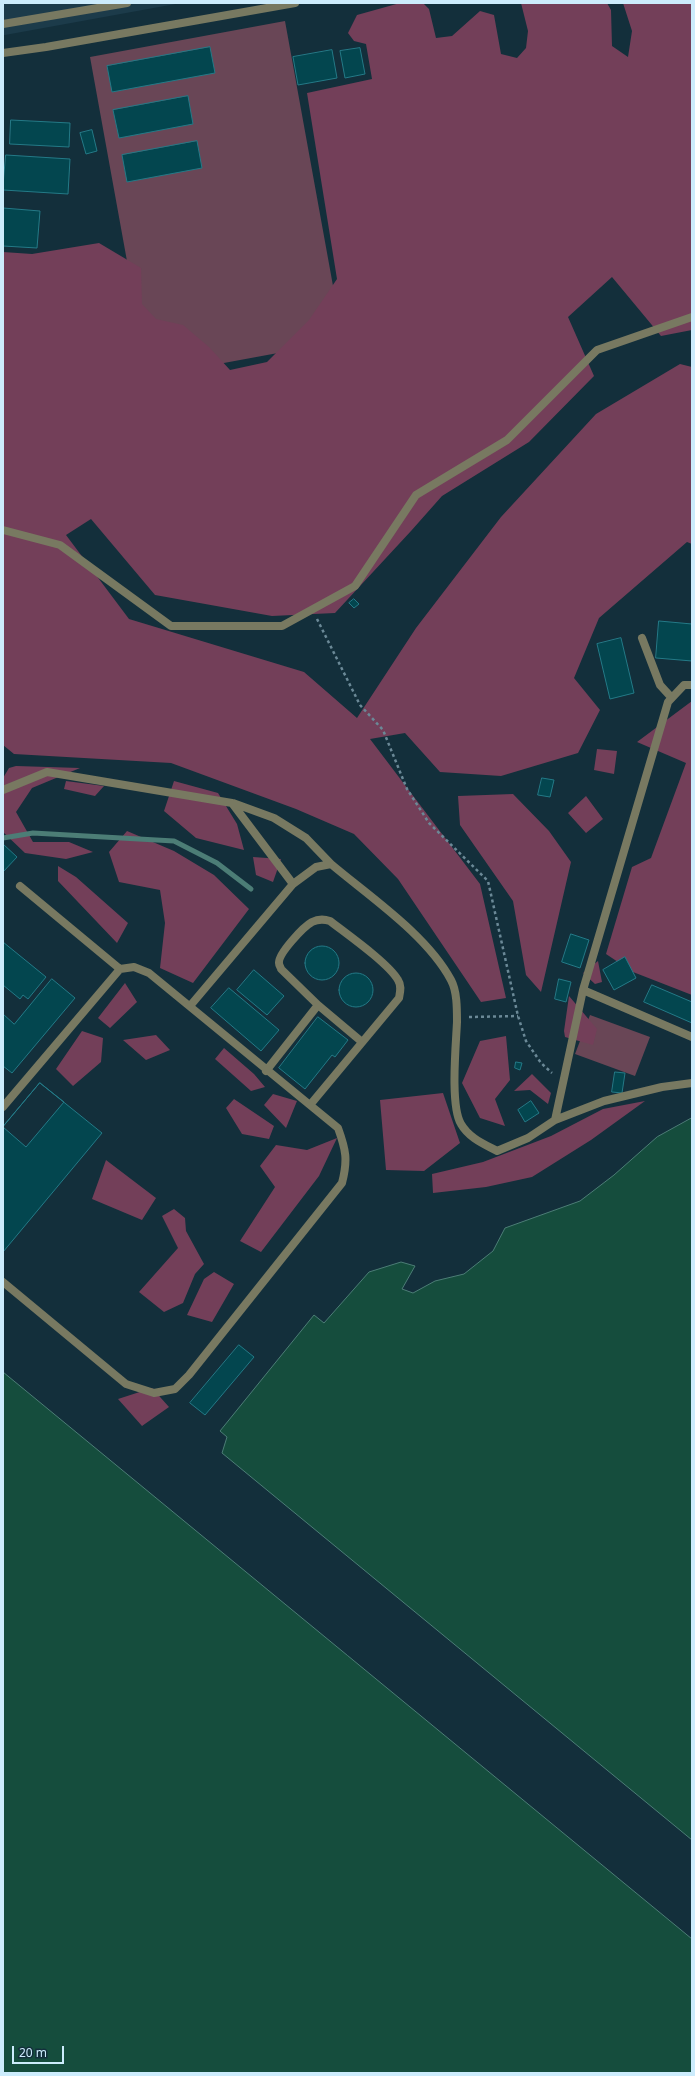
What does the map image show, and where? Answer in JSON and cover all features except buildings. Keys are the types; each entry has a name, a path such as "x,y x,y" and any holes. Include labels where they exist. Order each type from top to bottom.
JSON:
{"lane":[{"path":"3,24 127,3"},
{"path":"3,53 46,48 295,3"},
{"path":"3,530 60,545 171,626 282,626 355,586 416,495 507,440 597,350 692,317"},
{"path":"642,638 660,685 671,697"},
{"path":"555,1120 583,990 671,697 684,685 692,685"},
{"path":"3,790 47,772 232,803 274,818 306,838 331,864 427,945 452,981 456,998 457,1017 455,1103 460,1124 476,1141 497,1151 528,1138 555,1120 604,1100 662,1087 692,1083"},
{"path":"232,803 293,884"},
{"path":"190,1006 293,884 316,867 331,864"},
{"path":"20,886 120,969"},
{"path":"310,1105 399,998 401,989 399,981 391,970 330,921 322,919 313,921 304,928 282,954 279,963 287,977 362,1042"},
{"path":"3,1282 126,1384 154,1393 174,1389 189,1375 342,1183 347,1164 346,1148 338,1128 266,1071 149,973 134,967 120,969 4,1104"},
{"path":"583,990 692,1037"},
{"path":"266,1071 318,1005"}],"path":[{"path":"313,609 360,705 383,730 407,789 430,823 488,881 518,1016 526,1041 541,1063 563,1082"},
{"path":"457,1017 518,1016"}],"shaded area":[{"path":"3,3 181,3 3,35"},
{"path":"400,3 423,3 429,9 436,38 452,36 480,11 494,15 501,54 517,58 526,48 528,31 521,3 607,3 611,10 612,46 628,57 632,31 623,3 692,3 692,330 661,336 612,277 568,317 594,376 529,442 442,496 335,613 272,616 155,595 91,519 66,535 129,619 304,672 357,718 416,628 501,517 596,414 680,364 692,367 692,544 687,542 599,618 574,678 600,710 578,753 501,776 440,772 405,733 370,739 480,884 506,998 481,1002 398,879 354,834 296,809 171,763 14,754 3,745 3,252 32,254 99,243 141,268 142,304 156,319 183,325 209,347 230,370 267,362 309,320 337,279 307,93 372,79 366,44 354,41 348,33 357,15"},
{"path":"285,21 343,341 148,377 90,57"},
{"path":"692,701 692,995 633,972 606,954 632,867 651,858 686,763 637,742"},
{"path":"597,749 617,751 614,774 594,770"},
{"path":"16,766 80,768 32,788 16,812 33,842 69,842 93,852 66,859 25,853 3,832 3,778 9,768"},
{"path":"66,781 104,786 95,796 64,789"},
{"path":"174,781 218,793 237,824 244,850 196,838 164,811"},
{"path":"513,794 549,831 571,862 541,992 526,975 513,901 460,825 458,796"},
{"path":"586,796 603,819 586,833 568,813"},
{"path":"127,831 174,851 214,875 249,909 193,983 160,968 165,923 160,890 119,882 109,852"},
{"path":"253,857 281,859 273,882 256,875"},
{"path":"58,866 76,877 128,923 117,943 58,881"},
{"path":"598,961 602,982 595,984 583,973"},
{"path":"125,983 137,1002 110,1028 98,1018"},
{"path":"569,996 597,1029 593,1045 565,1037 564,1031"},
{"path":"590,1015 650,1037 635,1076 575,1054"},
{"path":"82,1031 103,1038 101,1062 73,1086 56,1069"},
{"path":"156,1035 170,1050 146,1060 123,1040"},
{"path":"506,1036 510,1080 495,1099 505,1126 480,1118 462,1083 480,1041"},
{"path":"224,1048 254,1074 265,1087 251,1091 215,1059"},
{"path":"532,1074 551,1093 548,1104 530,1090 514,1091"},
{"path":"443,1093 460,1143 424,1171 386,1170 380,1100"},
{"path":"273,1094 297,1101 286,1128 264,1105"},
{"path":"234,1099 274,1126 269,1139 242,1134 226,1108"},
{"path":"645,1101 591,1140 532,1177 486,1187 433,1193 432,1174 483,1162 551,1136 603,1109"},
{"path":"692,1118 692,1840 222,1453 227,1437 220,1431 314,1315 324,1323 369,1272 401,1262 415,1266 402,1289 413,1293 435,1281 464,1274 493,1251 505,1228 580,1201 614,1175 657,1137"},
{"path":"337,1138 319,1176 261,1252 240,1241 275,1187 260,1166 276,1145 307,1150"},
{"path":"106,1160 156,1198 142,1220 92,1199"},
{"path":"174,1209 185,1218 186,1231 204,1264 195,1274 183,1303 164,1312 139,1292 178,1248 162,1216"},
{"path":"214,1272 234,1284 212,1322 187,1315 204,1279"},
{"path":"3,1372 692,1939 692,2073 3,2073"},
{"path":"152,1388 169,1407 142,1426 118,1399"}],"waterway":[{"path":"3,838 33,833 174,841 217,863 251,889"}]}
